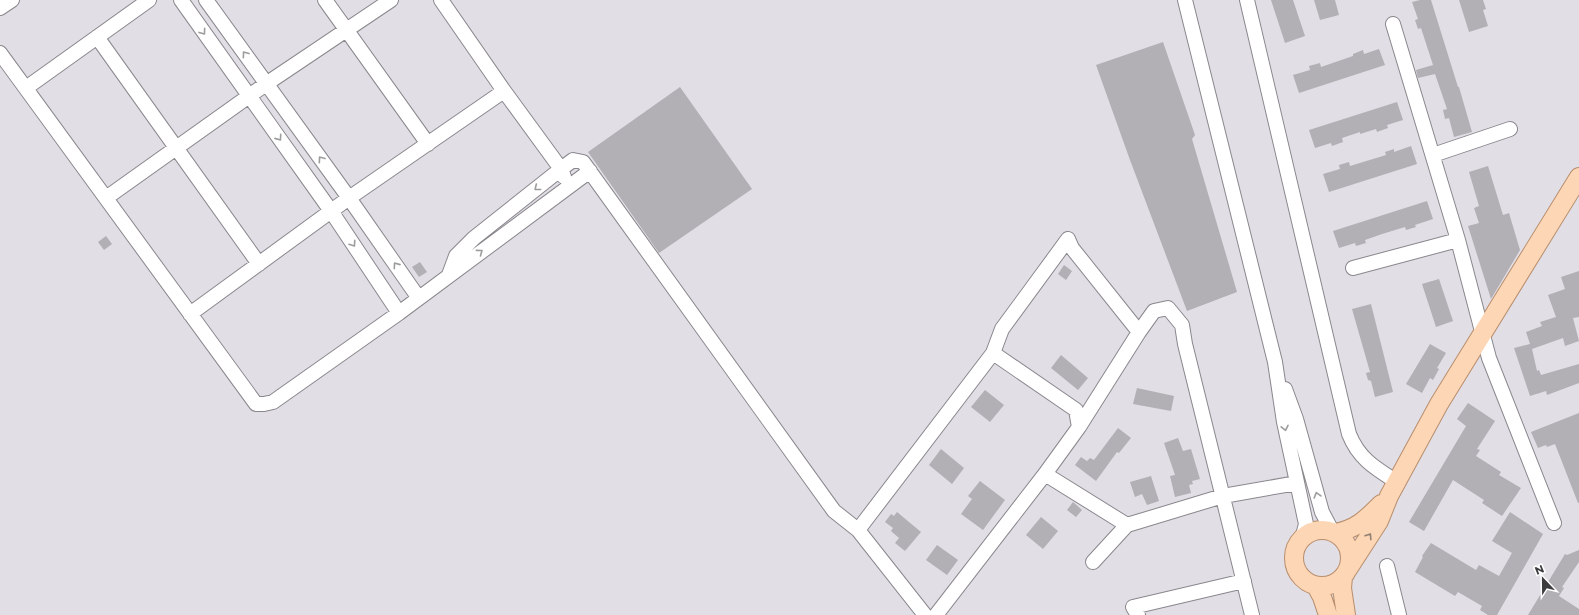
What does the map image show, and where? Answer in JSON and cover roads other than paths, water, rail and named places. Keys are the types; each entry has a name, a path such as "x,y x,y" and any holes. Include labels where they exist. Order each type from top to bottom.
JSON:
{"main road":[{"path":"1393,489 1363,522 1353,528 1334,532 1323,530 1314,531 1306,535 1295,549 1295,566 1300,575 1307,582 1316,586 1326,586 1330,585 1346,573 1379,521 1393,489 1439,404 1579,177"},
{"path":"1334,532 1346,542 1350,550 1351,560 1342,588 1342,599 1346,615"},
{"path":"1316,586 1322,597 1328,615"}],"street":[{"path":"0,8 12,0"},
{"path":"26,88 149,0"},
{"path":"181,0 331,211 399,313"},
{"path":"206,0 349,198 418,297"},
{"path":"325,0 428,144"},
{"path":"106,198 266,84 391,0"},
{"path":"441,0 560,168 565,179 571,185"},
{"path":"1185,0 1274,362 1284,422 1306,524 1302,539"},
{"path":"1247,0 1349,434 1353,443 1364,459 1393,489"},
{"path":"1393,24 1458,240 1489,358 1554,523"},
{"path":"97,37 259,264"},
{"path":"0,53 256,404 273,402 399,313 418,297 590,171"},
{"path":"190,314 349,198 504,91"},
{"path":"1433,154 1510,129"},
{"path":"448,275 456,256 474,238 560,168 573,160 583,162 834,511 858,530 924,615"},
{"path":"858,530 993,353 1002,329 1068,239 1072,248 1139,332"},
{"path":"1353,268 1458,240"},
{"path":"936,615 1045,474 1079,427 1154,311 1168,308 1182,325 1185,344 1252,615"},
{"path":"993,353 1076,410 1079,427"},
{"path":"1274,362 1296,419 1322,512 1334,532"},
{"path":"1045,474 1126,524"},
{"path":"1094,562 1126,524 1223,496 1297,483"},
{"path":"1387,566 1399,615"},
{"path":"1138,615 1133,607 1244,581"}]}
